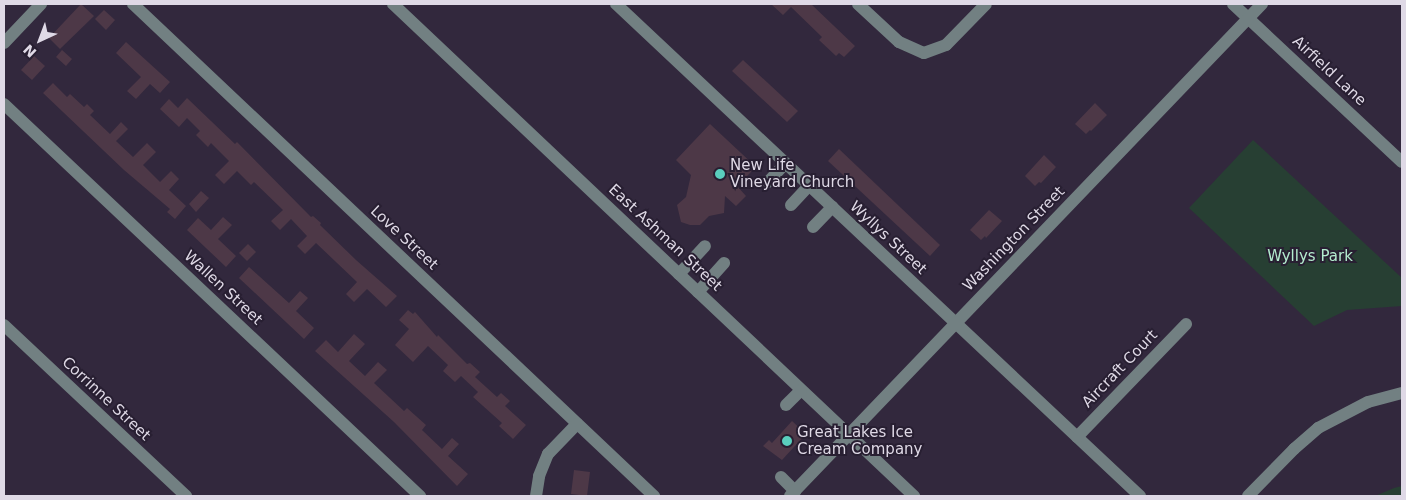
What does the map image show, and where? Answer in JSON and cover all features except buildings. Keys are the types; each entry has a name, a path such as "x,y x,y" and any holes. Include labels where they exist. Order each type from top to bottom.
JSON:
{"street":[{"path":"4,43 41,4"},
{"name":"Love Street","path":"133,4 654,496"},
{"name":"East Ashman Street","path":"393,4 914,496"},
{"name":"Wyllys Street","path":"616,4 1140,496"},
{"path":"858,4 899,42 924,54 946,46 986,4"},
{"name":"Airfield Lane","path":"1233,4 1402,162"},
{"name":"Washington Street","path":"793,494 1262,4"},
{"name":"Wallen Street","path":"4,104 420,496"},
{"path":"768,182 785,164"},
{"path":"791,205 809,186"},
{"path":"813,226 832,208"},
{"path":"679,274 705,246"},
{"path":"698,292 724,264"},
{"name":"Aircraft Court","path":"1077,437 1186,324"},
{"name":"Corrinne Street","path":"4,325 186,496"},
{"path":"786,405 801,390"},
{"path":"1248,496 1294,448 1318,428 1368,402 1402,393"},
{"path":"536,496 539,476 548,454 577,424"},
{"path":"780,477 793,494"}],"green space":[{"name":"Wyllys Park","path":"1253,140 1402,278 1402,306 1347,310 1314,326 1189,208"},
{"path":"1402,486 1402,496 1375,496 1394,488"}],"place":[{"name":"New Life Vineyard Church","path":"720,174"},
{"name":"Great Lakes Ice Cream Company","path":"787,441"}]}
